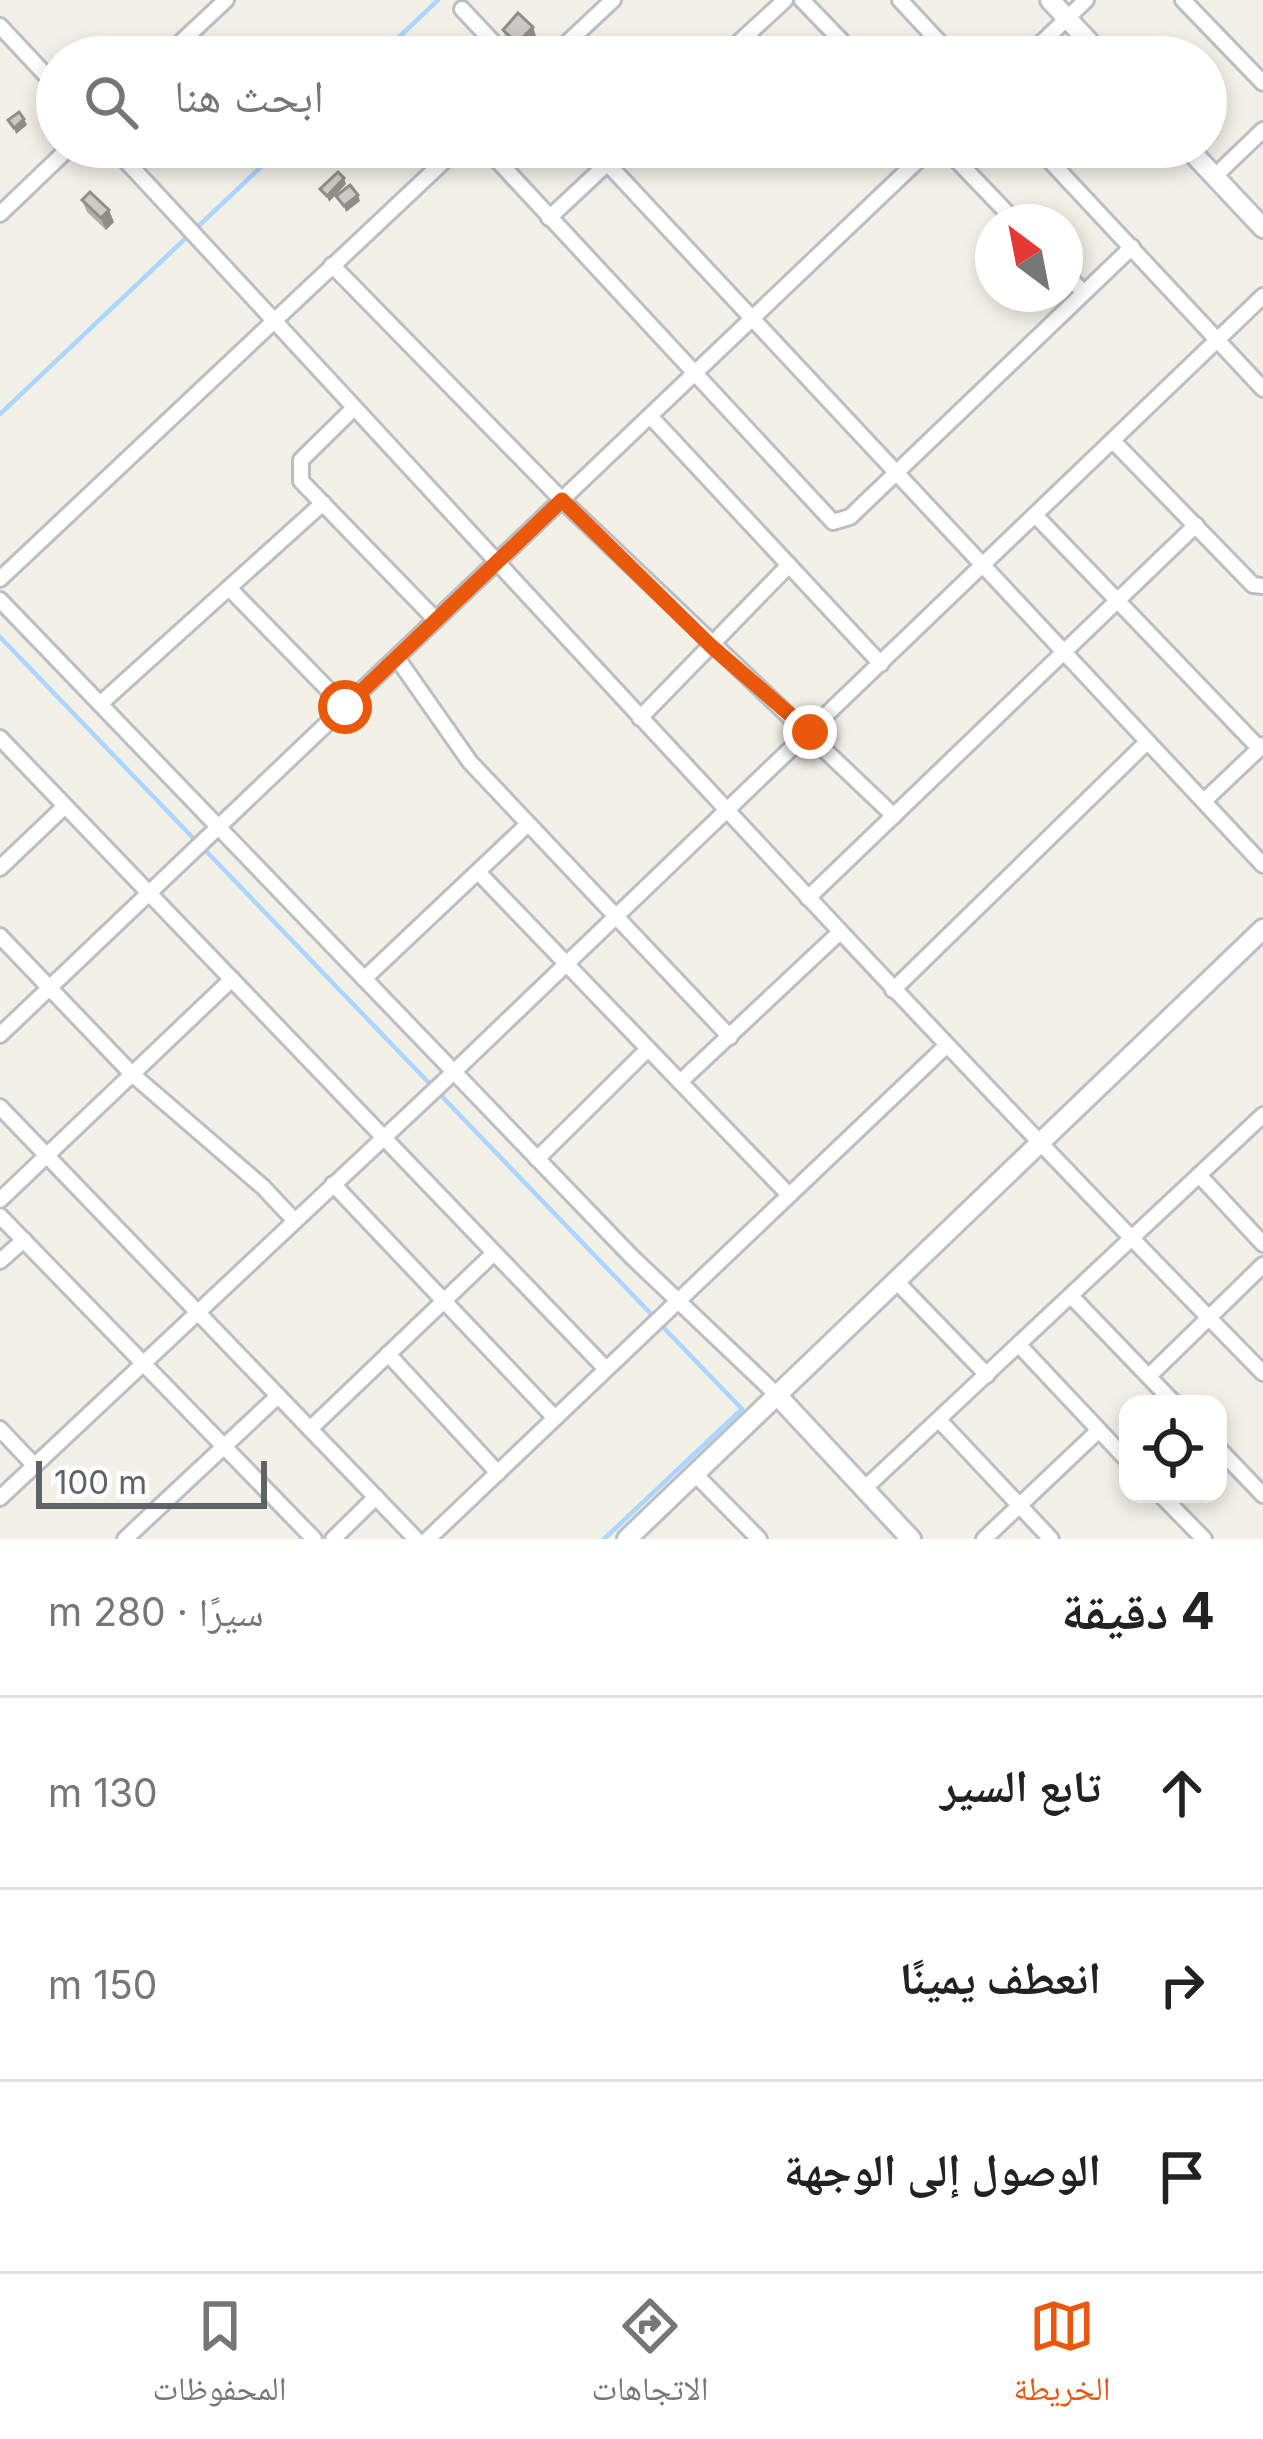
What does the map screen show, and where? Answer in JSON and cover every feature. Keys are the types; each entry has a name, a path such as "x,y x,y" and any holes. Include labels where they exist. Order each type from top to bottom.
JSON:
{"main road":[{"path":"1050,0 1084,36"},
{"path":"1207,168 1263,228"},
{"path":"627,1539 1263,929"},
{"path":"776,1394 911,1539"}],"street":[{"path":"187,36 226,0"},
{"path":"574,36 613,0"},
{"path":"745,36 784,0"},
{"path":"802,0 837,36"},
{"path":"900,0 933,36"},
{"path":"1049,36 1086,0"},
{"path":"1183,0 1218,36"},
{"path":"462,9 487,36"},
{"path":"0,26 36,65"},
{"path":"1227,46 1263,83"},
{"path":"1227,164 1263,130"},
{"path":"0,214 48,168"},
{"path":"132,168 1039,1146 1263,1373"},
{"path":"0,579 436,168"},
{"path":"504,168 833,522 850,518 1062,312"},
{"path":"549,218 603,168"},
{"path":"611,168 1263,865"},
{"path":"0,1035 910,168"},
{"path":"964,168 999,204"},
{"path":"1057,168 1263,389"},
{"path":"1215,176 1223,168"},
{"path":"1083,292 1132,247"},
{"path":"332,265 711,646 810,732 894,815"},
{"path":"0,1498 615,918 1263,296"},
{"path":"353,409 301,460 301,481 436,620"},
{"path":"650,416 881,664"},
{"path":"1114,442 1253,586 1263,586"},
{"path":"100,704 323,503"},
{"path":"1036,516 1261,747 1204,801"},
{"path":"808,898 1196,526"},
{"path":"640,718 789,565"},
{"path":"229,588 345,707"},
{"path":"0,600 676,1302 776,1394"},
{"path":"397,658 453,741 730,1037"},
{"path":"0,738 606,1370"},
{"path":"893,990 1147,742"},
{"path":"0,868 65,806"},
{"path":"364,979 528,824"},
{"path":"478,872 789,1195"},
{"path":"680,1082 840,932"},
{"path":"0,936 132,1074 295,1221"},
{"path":"0,1200 232,979"},
{"path":"428,1539 946,1046"},
{"path":"537,1159 649,1049"},
{"path":"0,1107 416,1539"},
{"path":"865,1489 1263,1115"},
{"path":"1199,1175 1263,1244"},
{"path":"334,1184 555,1418"},
{"path":"0,1216 314,1539"},
{"path":"0,1261 24,1240"},
{"path":"310,1429 494,1253"},
{"path":"1149,1376 1263,1265"},
{"path":"896,1281 987,1375"},
{"path":"1071,1296 1167,1395"},
{"path":"1019,1345 1119,1449"},
{"path":"388,1354 498,1473"},
{"path":"125,1539 278,1396"},
{"path":"939,1420 1052,1539"},
{"path":"0,1429 34,1466"},
{"path":"984,1539 1099,1430"},
{"path":"1227,1457 1263,1495"},
{"path":"694,1474 759,1539"},
{"path":"333,1539 376,1497"},
{"path":"1169,1503 1204,1539"}],"building":[{"path":"518,13 533,27 524,36 509,36 503,30"},
{"path":"19,112 24,119 14,128 8,120"},
{"path":"338,172 344,178 327,196 320,189"},
{"path":"350,185 358,195 344,206 336,196"},
{"path":"90,192 109,210 101,218 82,200"}],"waterway":[{"path":"400,36 438,0"},
{"path":"0,414 260,168"},
{"path":"0,637 196,841"},
{"path":"204,849 653,1316"},
{"path":"604,1539 742,1409 661,1325"}],"route":[{"path":"345,707 562,500 711,646 810,732"}]}
